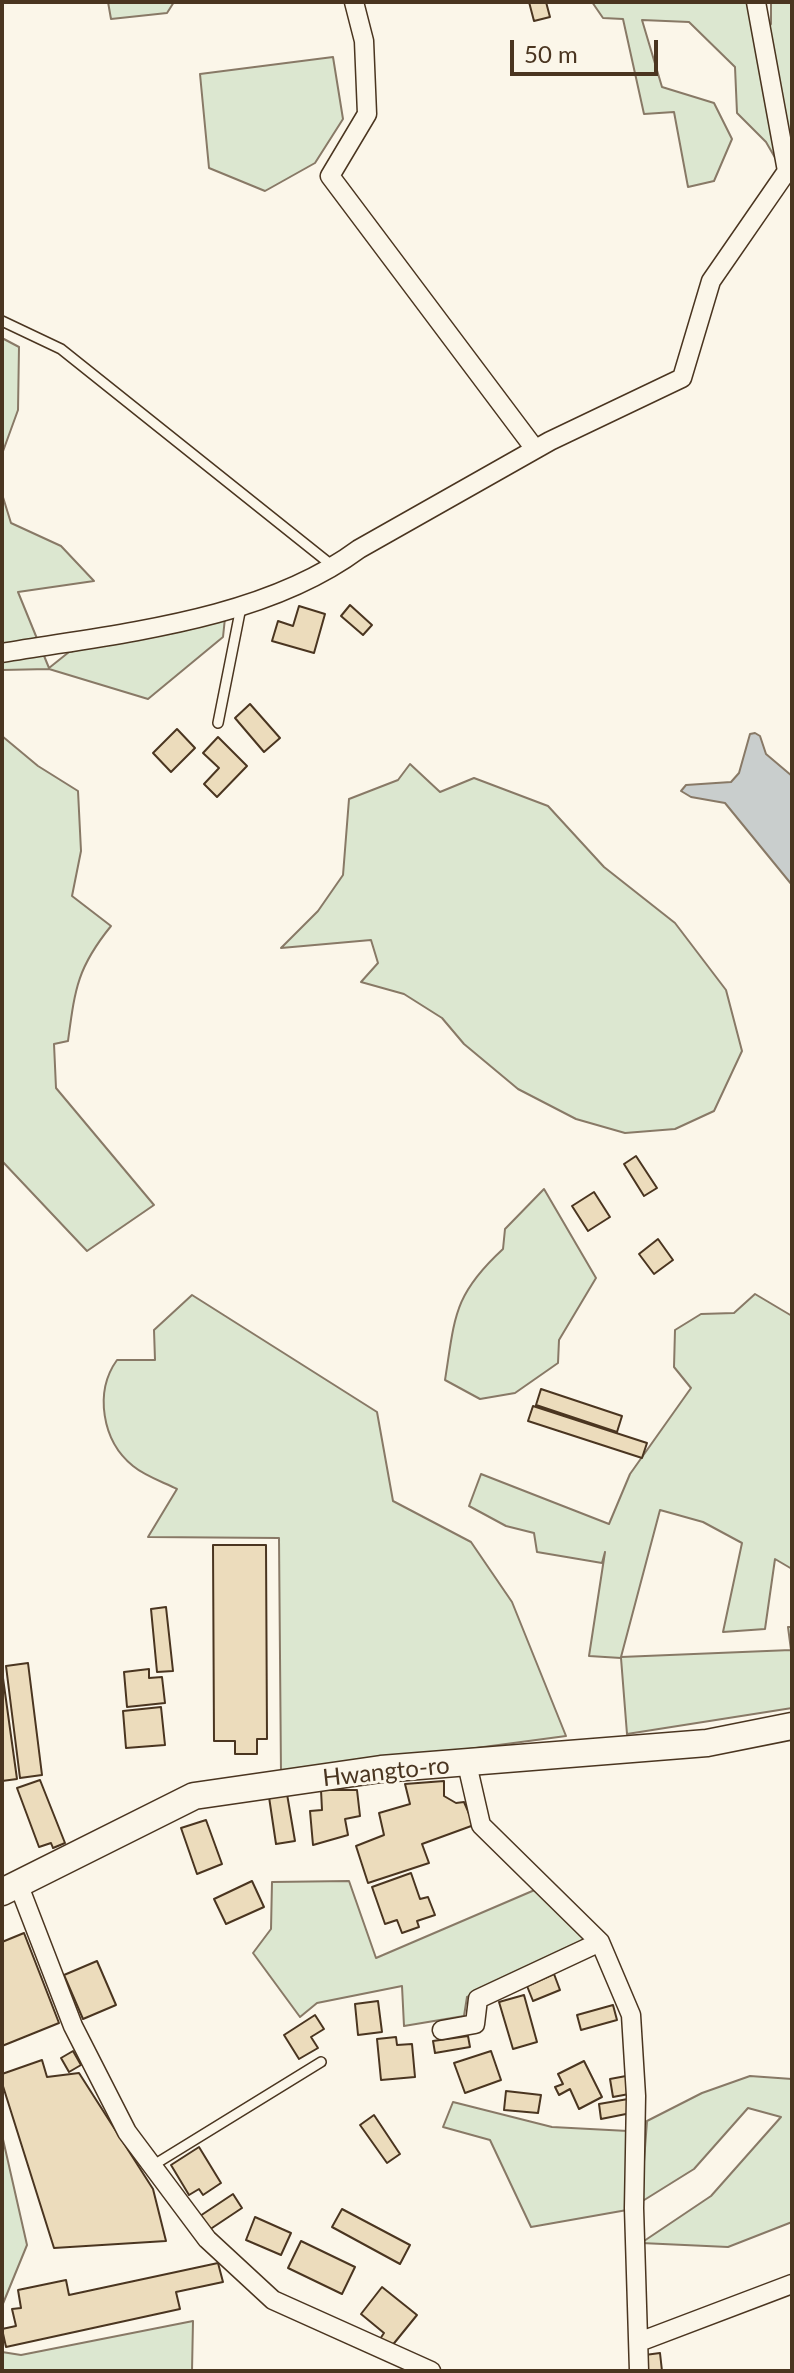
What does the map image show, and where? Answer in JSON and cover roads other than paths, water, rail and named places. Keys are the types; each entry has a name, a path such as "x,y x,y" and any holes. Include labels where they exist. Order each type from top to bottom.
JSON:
{"main road":[{"name":"Hwangto-ro","path":"10,1889 103,1839 194,1796 381,1769 707,1743 792,1726"}],"street":[{"path":"354,2 364,41 367,114 330,176 535,449"},
{"path":"2,653 241,607 334,567 359,549 535,449 682,378 711,281 789,168 756,2"},
{"path":"467,1764 481,1825 600,1942 631,2015 636,2096 634,2208 639,2371"},
{"path":"10,1889 73,2026 127,2132 207,2239 273,2300 431,2371"},
{"path":"442,2030 475,2024 478,1999 600,1942"},
{"path":"639,2342 792,2284"}],"lane":[{"path":"2,321 61,349 334,567"},
{"path":"218,723 241,607"},
{"path":"152,2166 321,2062"}]}
